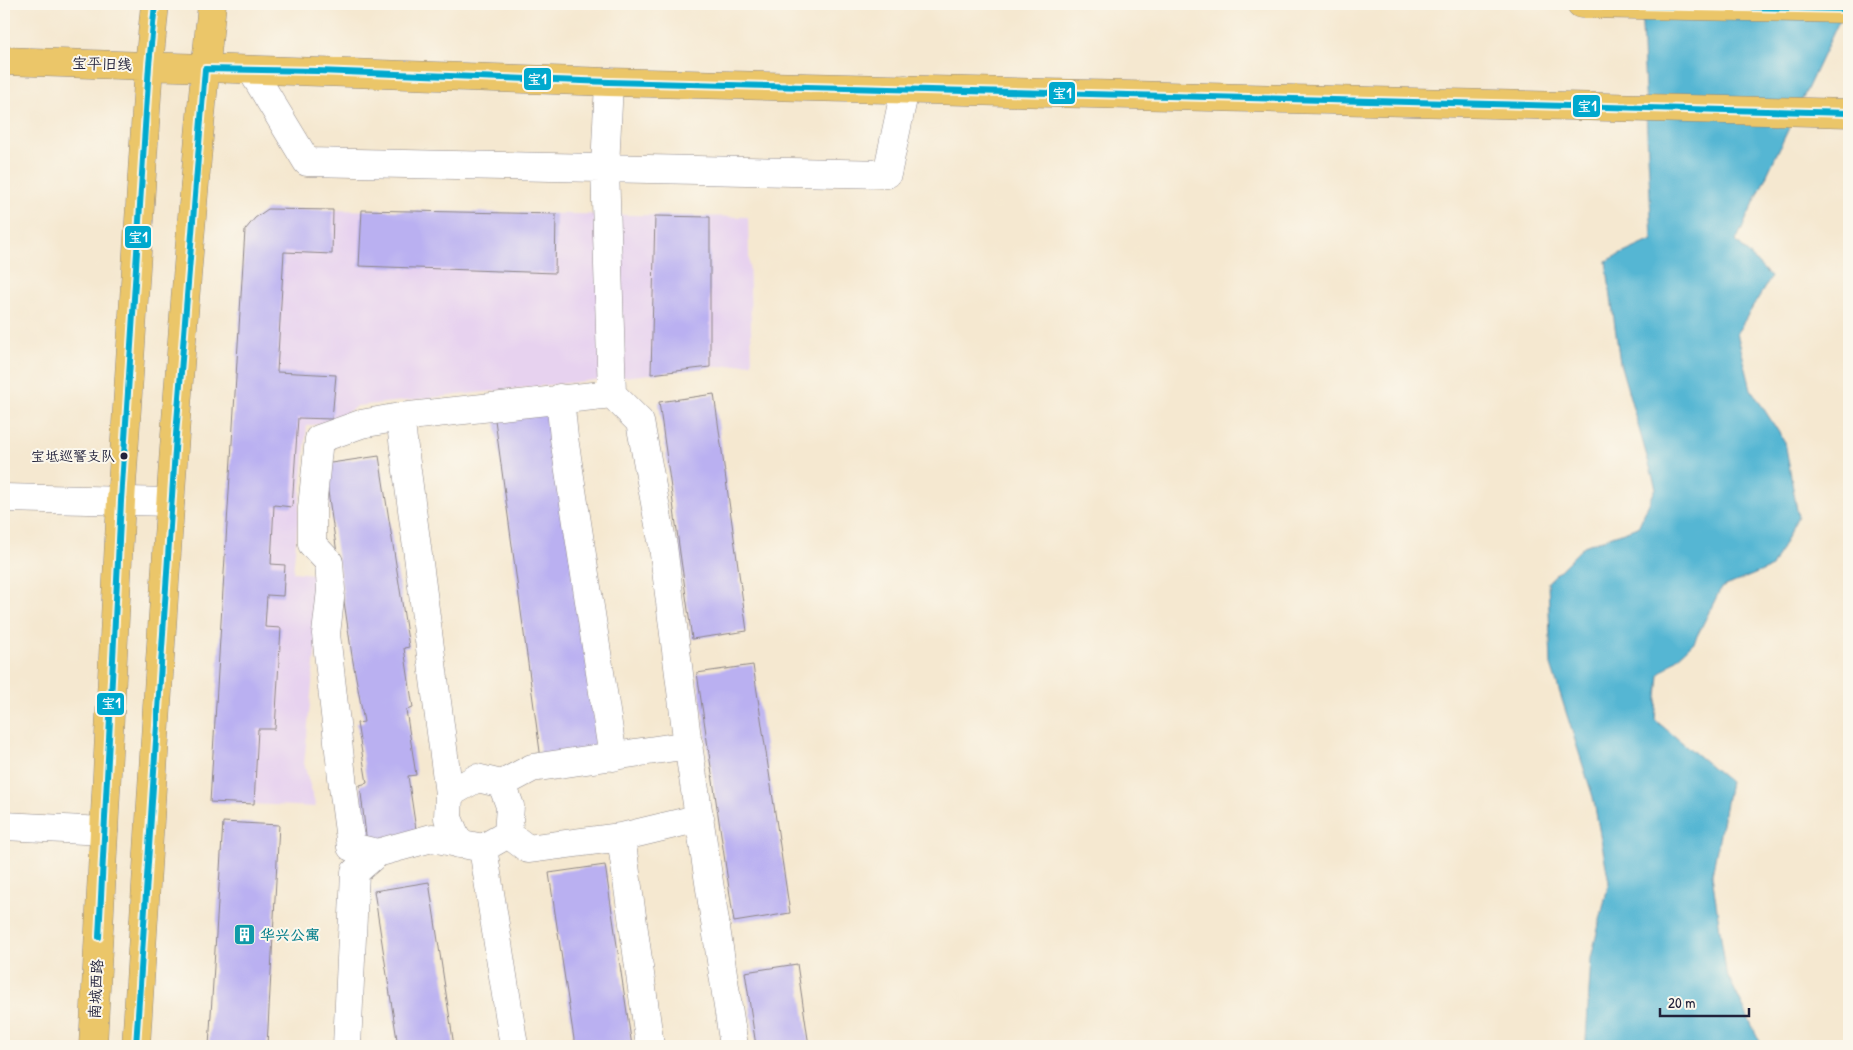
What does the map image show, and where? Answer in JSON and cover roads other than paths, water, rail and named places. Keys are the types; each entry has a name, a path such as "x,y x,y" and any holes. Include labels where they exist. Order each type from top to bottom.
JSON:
{"main road":[{"name":"南城西路","path":"93,1046 121,501 148,65 155,4"},
{"path":"136,1046 170,502 194,188 212,4"},
{"path":"1581,4 1849,9"},
{"name":"宝平旧线","path":"4,61 609,82 1849,113"}],"street":[{"path":"252,71 306,162 887,174 905,89"},
{"path":"609,82 605,168 612,394 640,422 663,546 689,746 734,1046"},
{"path":"377,853 351,846 326,634 331,590 329,562 312,544 312,508 319,439 361,424 400,417 560,398 612,394"},
{"path":"560,398 564,438 613,756"},
{"path":"400,417 449,794 448,818 471,846 514,1046"},
{"path":"4,498 170,502"},
{"path":"449,794 477,778 502,784 532,768 689,746"},
{"path":"502,784 510,806 508,834"},
{"path":"508,834 528,849 621,837 700,818"},
{"path":"4,826 104,831"},
{"path":"347,1046 355,872 377,853 432,838 471,846 508,834"},
{"path":"621,837 650,1046"}],"water":[{"path":"1641,4 1847,4 1736,241 1771,277 1737,333 1751,389 1785,442 1798,516 1772,567 1721,588 1694,642 1659,675 1655,720 1730,782 1712,875 1726,972 1762,1046 1591,1046 1586,1041 1591,958 1609,882 1593,797 1551,665 1548,582 1584,546 1638,527 1656,488 1620,363 1606,261 1652,240"}],"place":[{"name":"宝坻巡警支队","path":"124,456"},
{"name":"华兴公寓","path":"244,935"}]}
